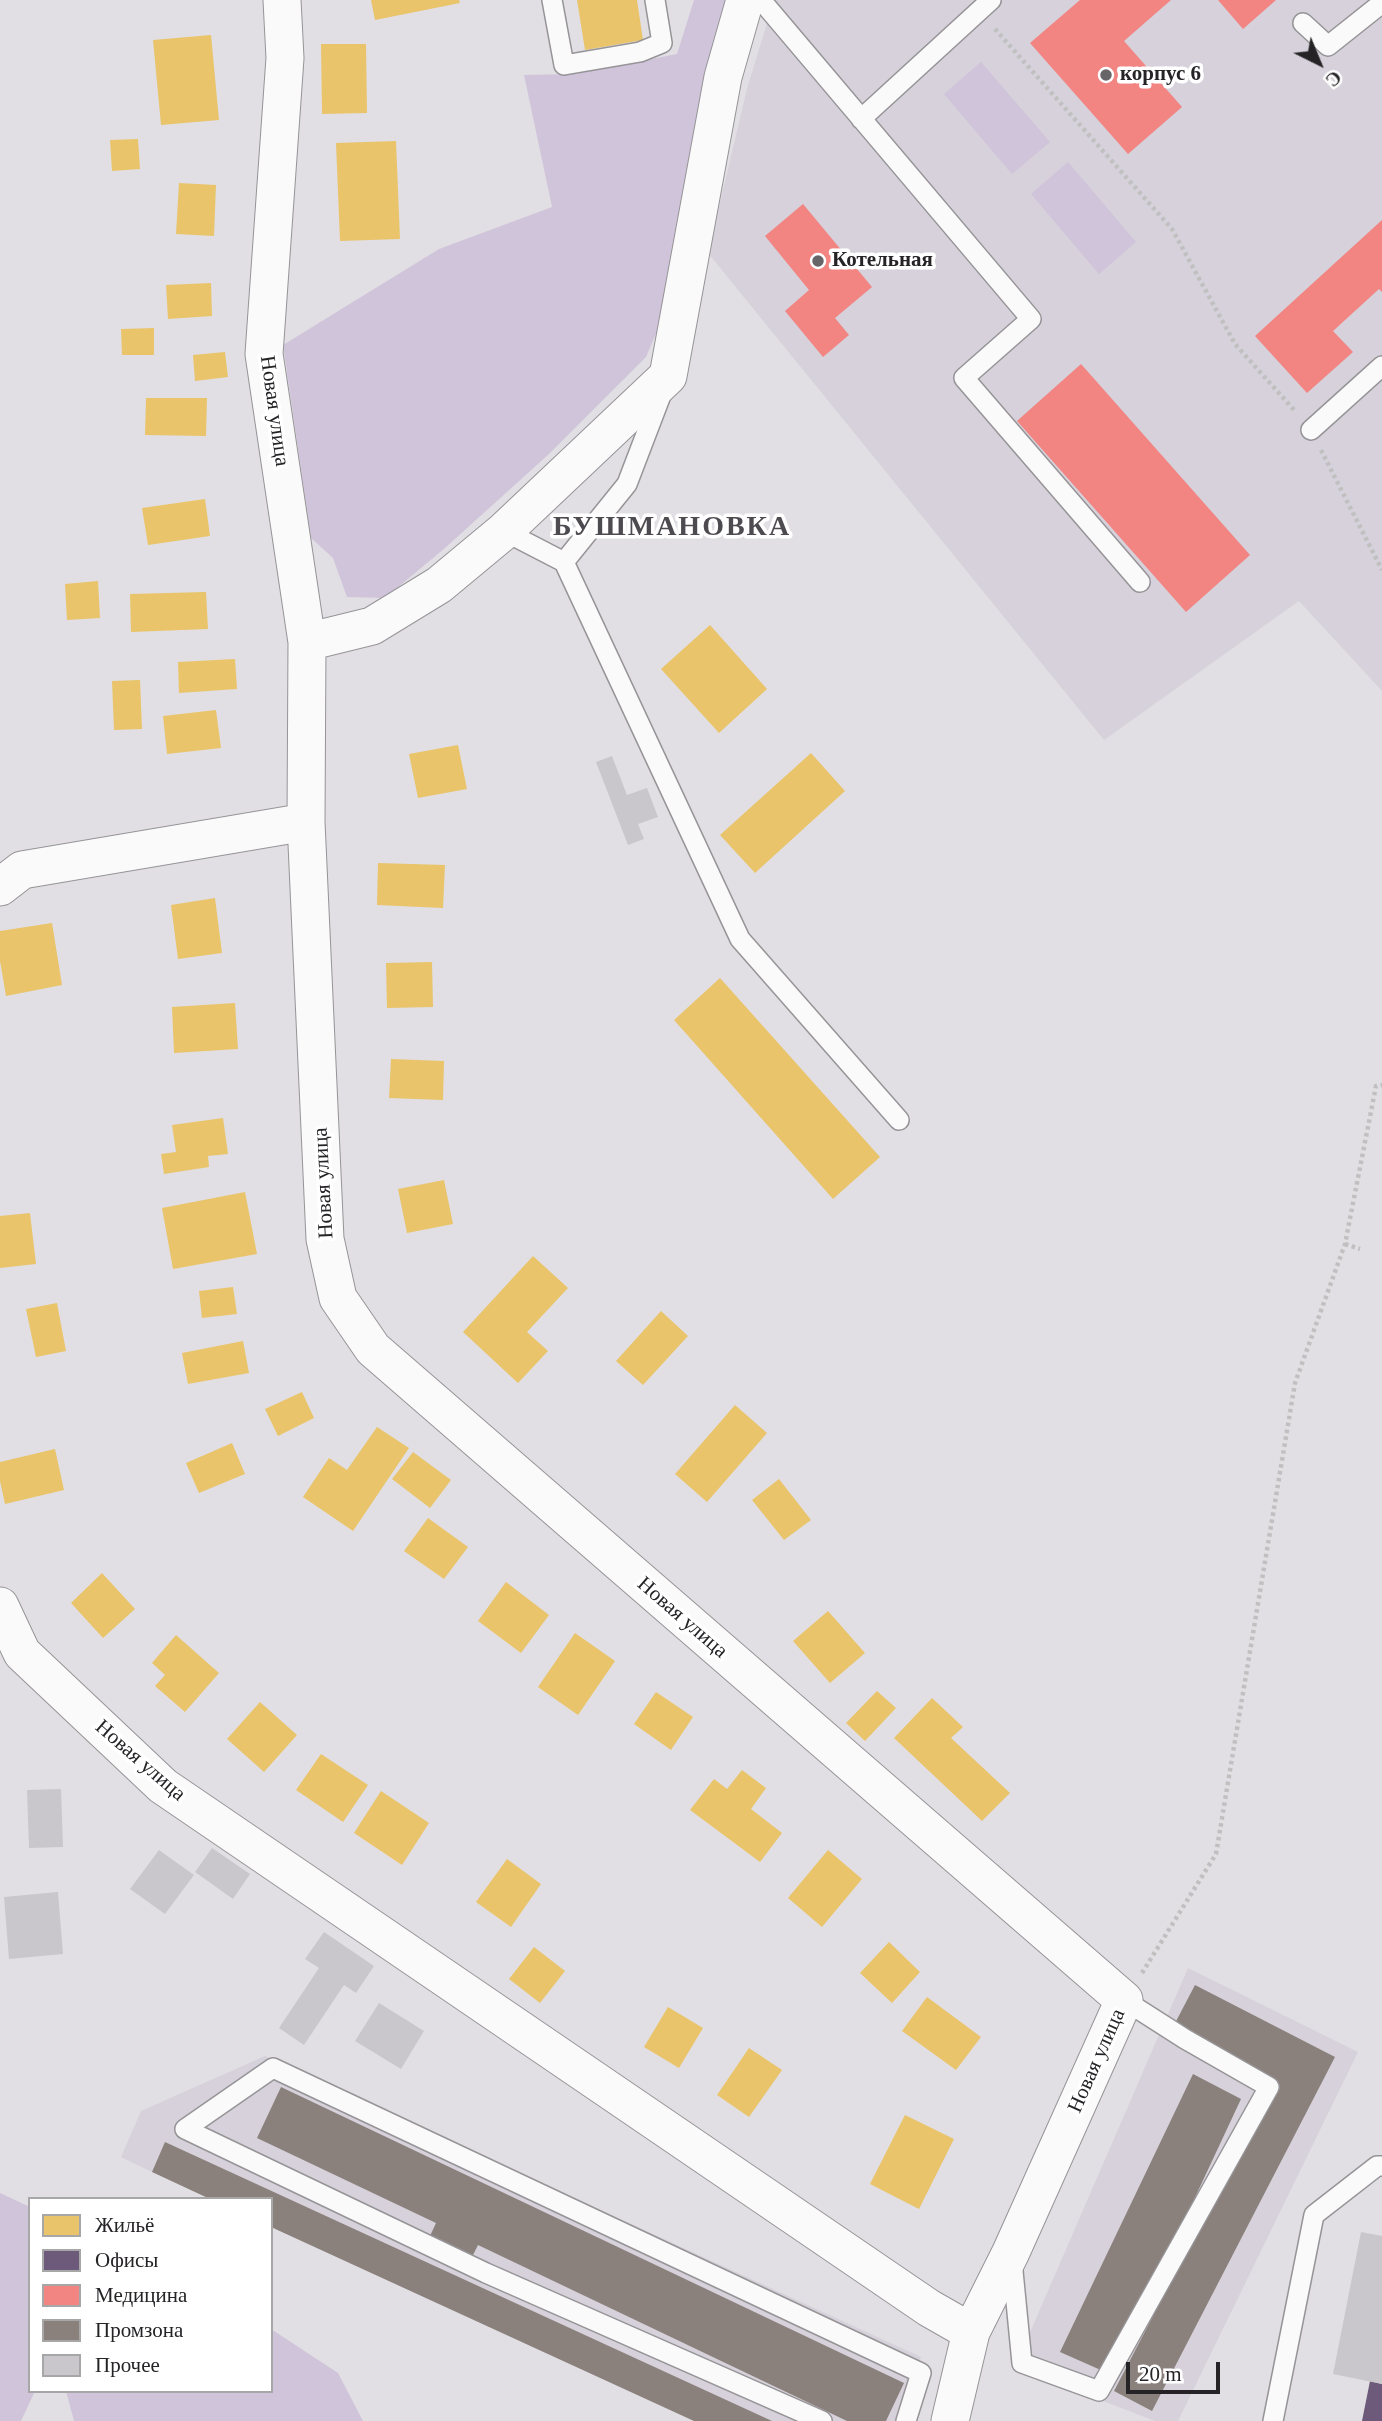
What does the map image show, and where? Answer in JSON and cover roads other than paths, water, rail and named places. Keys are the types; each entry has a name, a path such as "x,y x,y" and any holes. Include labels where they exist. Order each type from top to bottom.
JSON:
{"street":[{"name":"Новая улица","path":"282,0 285,58 264,354 307,642 306,822 325,1239 338,1298 373,1349 1124,2000 1011,2252 971,2332 950,2421"},
{"path":"307,642 372,626 439,585 504,530 668,376 723,77 746,0"},
{"path":"0,887 22,870 306,822"},
{"name":"Новая улица","path":"0,1606 22,1653 163,1786 918,2300 971,2332"}],"lane":[{"path":"552,0 564,65 640,52 662,43 655,0"},
{"path":"761,0 1031,319 964,378 1139,582"},
{"path":"1303,23 1328,46 1382,3"},
{"path":"861,119 985,5"},
{"path":"1311,430 1382,366"},
{"path":"564,562 627,484 668,376"},
{"path":"504,530 564,562 740,939 899,1120"},
{"path":"1011,2252 1022,2363 1099,2391 1269,2087 1124,2000"},
{"path":"822,2421 486,2273 185,2129 273,2068 921,2373 906,2421"},
{"path":"1273,2421 1314,2215 1377,2166 1382,2165"}],"place":[{"name":"корпус 6","path":"1106,75"},
{"name":"Котельная","path":"818,261"}],"district":[{"name":"БУШМАНОВКА","path":"672,528"}]}
